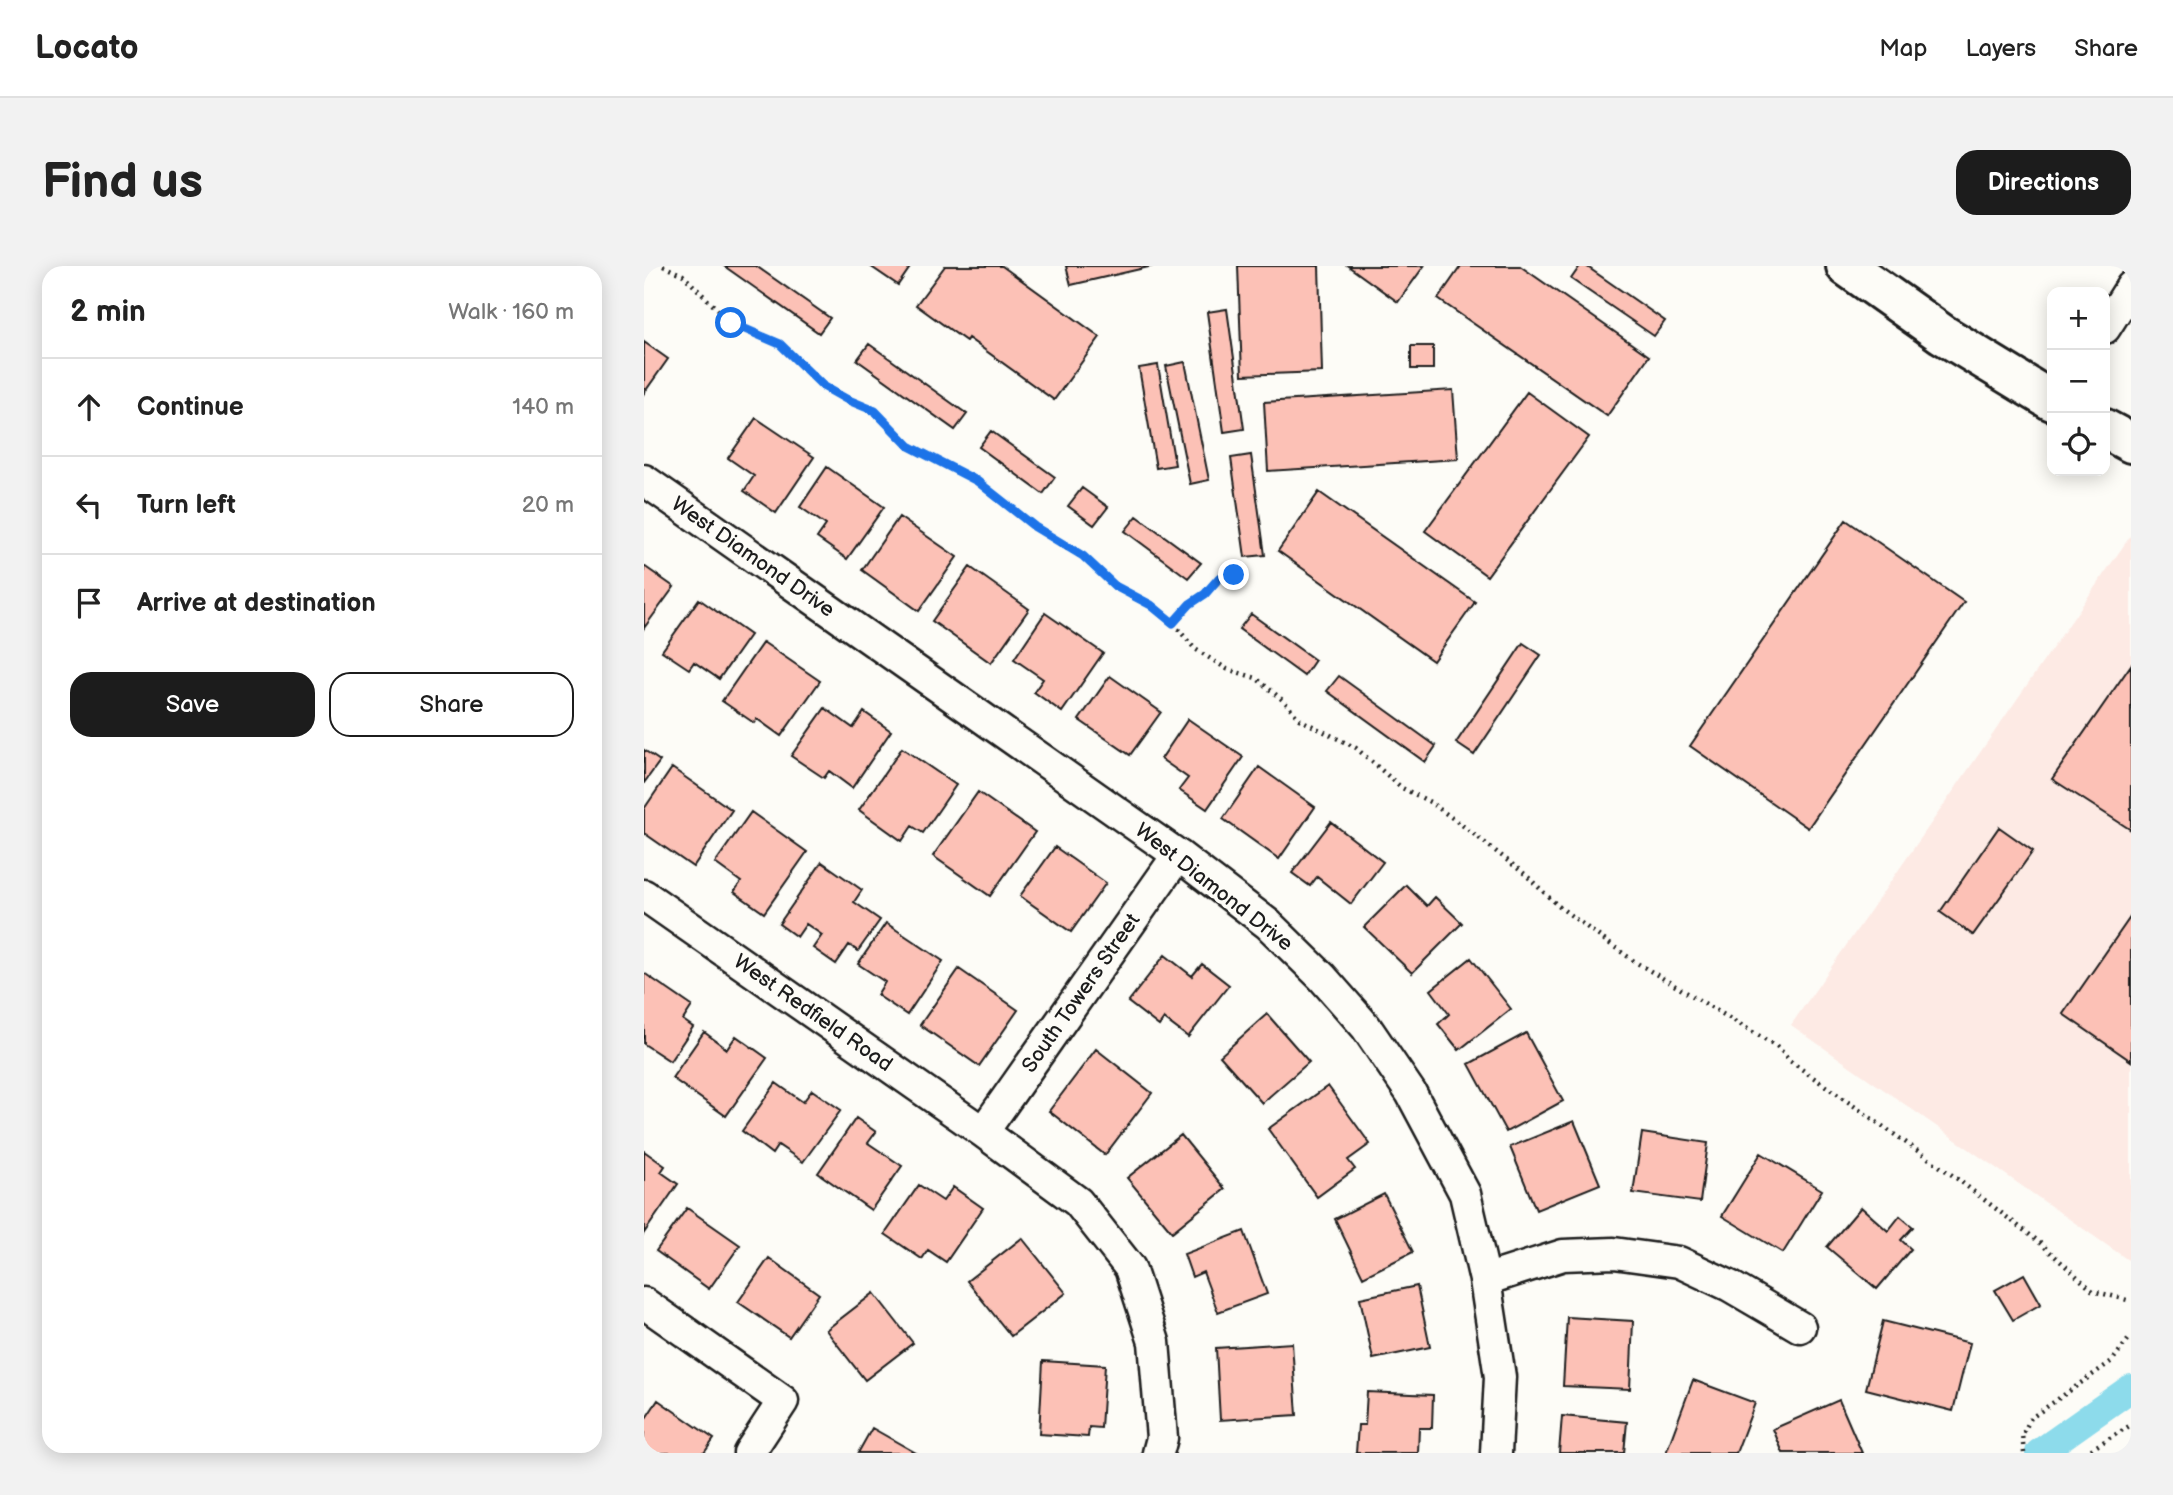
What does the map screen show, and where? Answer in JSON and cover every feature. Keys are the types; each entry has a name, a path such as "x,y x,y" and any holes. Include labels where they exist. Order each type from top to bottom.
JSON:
{"street":[{"path":"1866,272 1942,334 2047,398"},
{"path":"2110,320 2131,287"},
{"path":"2110,432 2131,443"},
{"name":"West Diamond Drive","path":"644,480 1178,855 1268,924 1322,977 1366,1027 1412,1093 1465,1194 1485,1280 1500,1377 1496,1453"},
{"name":"South Towers Street","path":"982,1132 1178,855"},
{"name":"West Redfield Road","path":"644,895 1078,1202 1129,1268 1154,1342 1162,1438 1158,1453"},
{"path":"1485,1280 1563,1255 1614,1253 1679,1262 1731,1286 1800,1327"},
{"path":"644,1303 783,1401 749,1453"}],"path":[{"path":"663,266 684,275 731,323 780,344 823,386 875,411 909,446 977,481 1035,527 1083,556 1115,586 1151,605 1173,623 1195,649 1227,669 1256,678 1299,719 1356,748 1402,788 1430,802 1466,828 1526,875 1557,905 1637,963 1778,1047 1790,1061 1952,1175 2038,1241 2093,1291 2131,1301"},
{"path":"1173,623 1219,578 1234,575"},
{"path":"2024,1453 2022,1435 2031,1418 2112,1361 2131,1336"},
{"path":"2085,1453 2131,1425"}],"shaded area":[{"path":"2131,535 2131,1262 1791,1025"}],"building":[{"path":"724,266 756,266 830,318 819,333"},
{"path":"870,266 911,266 898,285"},
{"path":"945,266 1002,266 1100,337 1054,400 968,338 966,341 916,305"},
{"path":"1066,266 1153,266 1071,285"},
{"path":"1238,266 1319,266 1322,372 1242,375"},
{"path":"1348,266 1424,266 1398,302"},
{"path":"1461,266 1520,266 1649,356 1607,416 1438,299"},
{"path":"1580,266 1586,266 1665,321 1654,336 1571,279"},
{"path":"1227,309 1244,429 1224,432 1207,312"},
{"path":"644,342 668,359 644,393"},
{"path":"869,344 967,414 955,430 857,360"},
{"path":"1411,346 1433,346 1433,369 1411,369"},
{"path":"1185,362 1209,480 1190,484 1166,366"},
{"path":"1158,365 1175,465 1156,468 1139,368"},
{"path":"1453,390 1458,459 1268,471 1264,402"},
{"path":"1527,392 1589,437 1487,576 1425,531"},
{"path":"756,418 814,457 776,513 744,491 754,476 728,458"},
{"path":"991,431 1055,477 1043,494 979,447"},
{"path":"1251,455 1265,555 1245,557 1231,458"},
{"path":"827,467 884,507 847,559 817,538 826,525 800,507"},
{"path":"1082,488 1108,507 1094,525 1068,506"},
{"path":"1319,492 1475,602 1433,661 1278,551"},
{"path":"1137,516 1201,563 1188,578 1125,531"},
{"path":"899,517 957,557 919,611 862,570"},
{"path":"1846,520 1964,602 1808,828 1690,746"},
{"path":"644,566 674,587 644,628"},
{"path":"970,567 1029,609 991,663 932,621"},
{"path":"699,599 750,635 719,679 694,662 689,669 662,651"},
{"path":"1045,613 1103,653 1062,712 1034,692 1043,679 1014,659"},
{"path":"1251,614 1315,660 1304,676 1239,629"},
{"path":"763,642 820,681 781,736 757,719 754,723 722,701"},
{"path":"1523,643 1541,655 1474,755 1456,743"},
{"path":"2131,665 2131,830 2052,779"},
{"path":"1110,676 1161,712 1130,755 1079,720"},
{"path":"1339,676 1436,746 1425,762 1327,691"},
{"path":"825,708 853,728 864,712 891,731 852,788 829,771 824,778 791,756"},
{"path":"1188,719 1243,757 1207,809 1179,790 1188,778 1161,759"},
{"path":"902,748 956,785 923,833 912,826 902,841 859,810"},
{"path":"644,750 660,761 644,783"},
{"path":"1259,767 1315,807 1279,859 1223,819"},
{"path":"672,768 732,810 693,867 644,833 644,809"},
{"path":"978,792 1035,832 990,896 933,856"},
{"path":"751,812 807,852 764,913 734,892 741,882 715,863"},
{"path":"1331,822 1383,862 1351,904 1317,877 1310,886 1292,873"},
{"path":"1999,827 2033,851 1973,935 1940,912"},
{"path":"1055,847 1106,883 1071,932 1020,896"},
{"path":"822,862 862,890 854,902 880,920 858,951 849,945 836,964 813,948 822,935 806,924 797,937 779,924"},
{"path":"1406,885 1427,906 1435,897 1462,923 1412,973 1364,927"},
{"path":"2131,916 2131,1061 2063,1014"},
{"path":"886,923 943,961 907,1015 877,995 885,982 858,964"},
{"path":"1165,955 1192,976 1202,964 1229,985 1188,1037 1164,1019 1159,1026 1128,1002"},
{"path":"1471,958 1511,1009 1459,1050 1438,1024 1449,1014 1431,990"},
{"path":"959,969 1018,1010 979,1066 920,1025"},
{"path":"644,973 692,1006 683,1020 693,1027 670,1061 644,1044"},
{"path":"1267,1014 1309,1062 1262,1103 1220,1056"},
{"path":"704,1032 727,1049 736,1036 767,1058 726,1116 672,1078"},
{"path":"1526,1033 1563,1101 1506,1132 1469,1064"},
{"path":"1096,1049 1152,1093 1105,1155 1049,1111"},
{"path":"776,1083 803,1102 812,1090 841,1110 803,1162 778,1145 772,1154 742,1131"},
{"path":"1328,1086 1370,1144 1348,1160 1355,1169 1317,1197 1268,1129"},
{"path":"856,1118 876,1132 868,1143 902,1166 871,1210 818,1173"},
{"path":"1574,1121 1600,1184 1536,1210 1510,1147"},
{"path":"1642,1133 1708,1143 1700,1202 1633,1193"},
{"path":"1181,1135 1225,1189 1172,1232 1127,1178"},
{"path":"644,1151 665,1166 661,1172 678,1184 644,1233"},
{"path":"1761,1153 1822,1190 1783,1253 1722,1216"},
{"path":"919,1185 943,1201 953,1187 983,1208 946,1262 928,1250 922,1259 885,1234"},
{"path":"1384,1194 1413,1252 1363,1277 1335,1219"},
{"path":"1861,1207 1888,1231 1900,1216 1913,1227 1901,1240 1911,1249 1877,1289 1827,1247"},
{"path":"687,1208 740,1245 709,1289 656,1251"},
{"path":"1244,1231 1267,1294 1218,1312 1203,1272 1192,1277 1184,1254"},
{"path":"1022,1238 1066,1293 1011,1336 967,1281"},
{"path":"769,1258 819,1294 789,1337 738,1302"},
{"path":"2024,1274 2041,1304 2013,1320 1995,1290"},
{"path":"1417,1286 1430,1347 1373,1359 1360,1298"},
{"path":"874,1293 913,1343 865,1380 826,1330"},
{"path":"1567,1317 1633,1321 1630,1389 1563,1386"},
{"path":"1883,1321 1970,1343 1953,1411 1866,1389"},
{"path":"1292,1343 1297,1415 1220,1420 1216,1348"},
{"path":"1043,1361 1105,1365 1101,1428 1089,1427 1088,1437 1039,1434"},
{"path":"1693,1380 1755,1403 1736,1453 1666,1453"},
{"path":"1367,1392 1433,1395 1432,1428 1419,1428 1418,1453 1356,1453 1358,1425 1365,1425"},
{"path":"658,1400 714,1439 704,1453 644,1453 644,1421"},
{"path":"1839,1400 1862,1453 1783,1453 1773,1429"},
{"path":"1562,1416 1627,1422 1624,1453 1559,1453"},
{"path":"872,1428 916,1453 858,1453"}],"waterway":[{"path":"2039,1453 2131,1388"}],"route":[{"path":"731,323 780,344 823,386 875,411 909,446 977,481 1035,527 1083,556 1115,586 1151,605 1173,623 1219,578 1234,575"}]}
